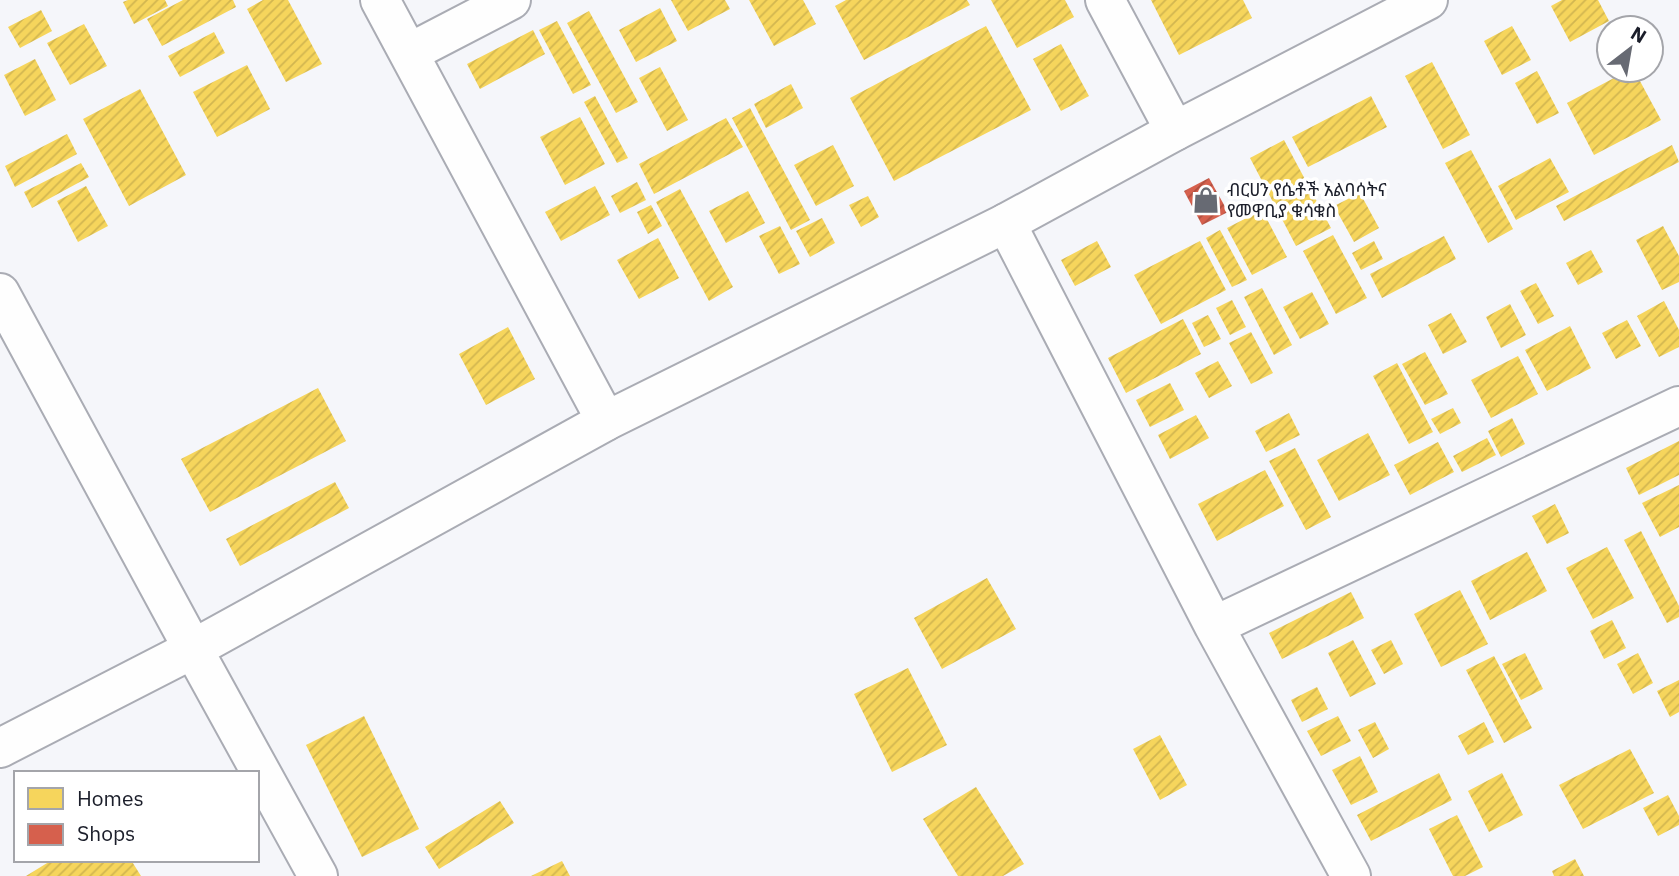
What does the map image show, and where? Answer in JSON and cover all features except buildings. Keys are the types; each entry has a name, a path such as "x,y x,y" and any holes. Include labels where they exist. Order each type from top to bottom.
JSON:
{"street":[{"path":"380,0 606,421"},
{"path":"409,53 511,0"},
{"path":"1104,0 1175,131"},
{"path":"0,748 193,649 606,421 1006,223 1175,131 1428,0"},
{"path":"1006,223 1214,626 1351,876"},
{"path":"0,293 318,876"},
{"path":"1214,626 1679,406"}],"place":[{"name":"ብርሀን የሴቶች አልባሳትና የመዋቢያ ቁሳቁስ","path":"1206,200"}]}
